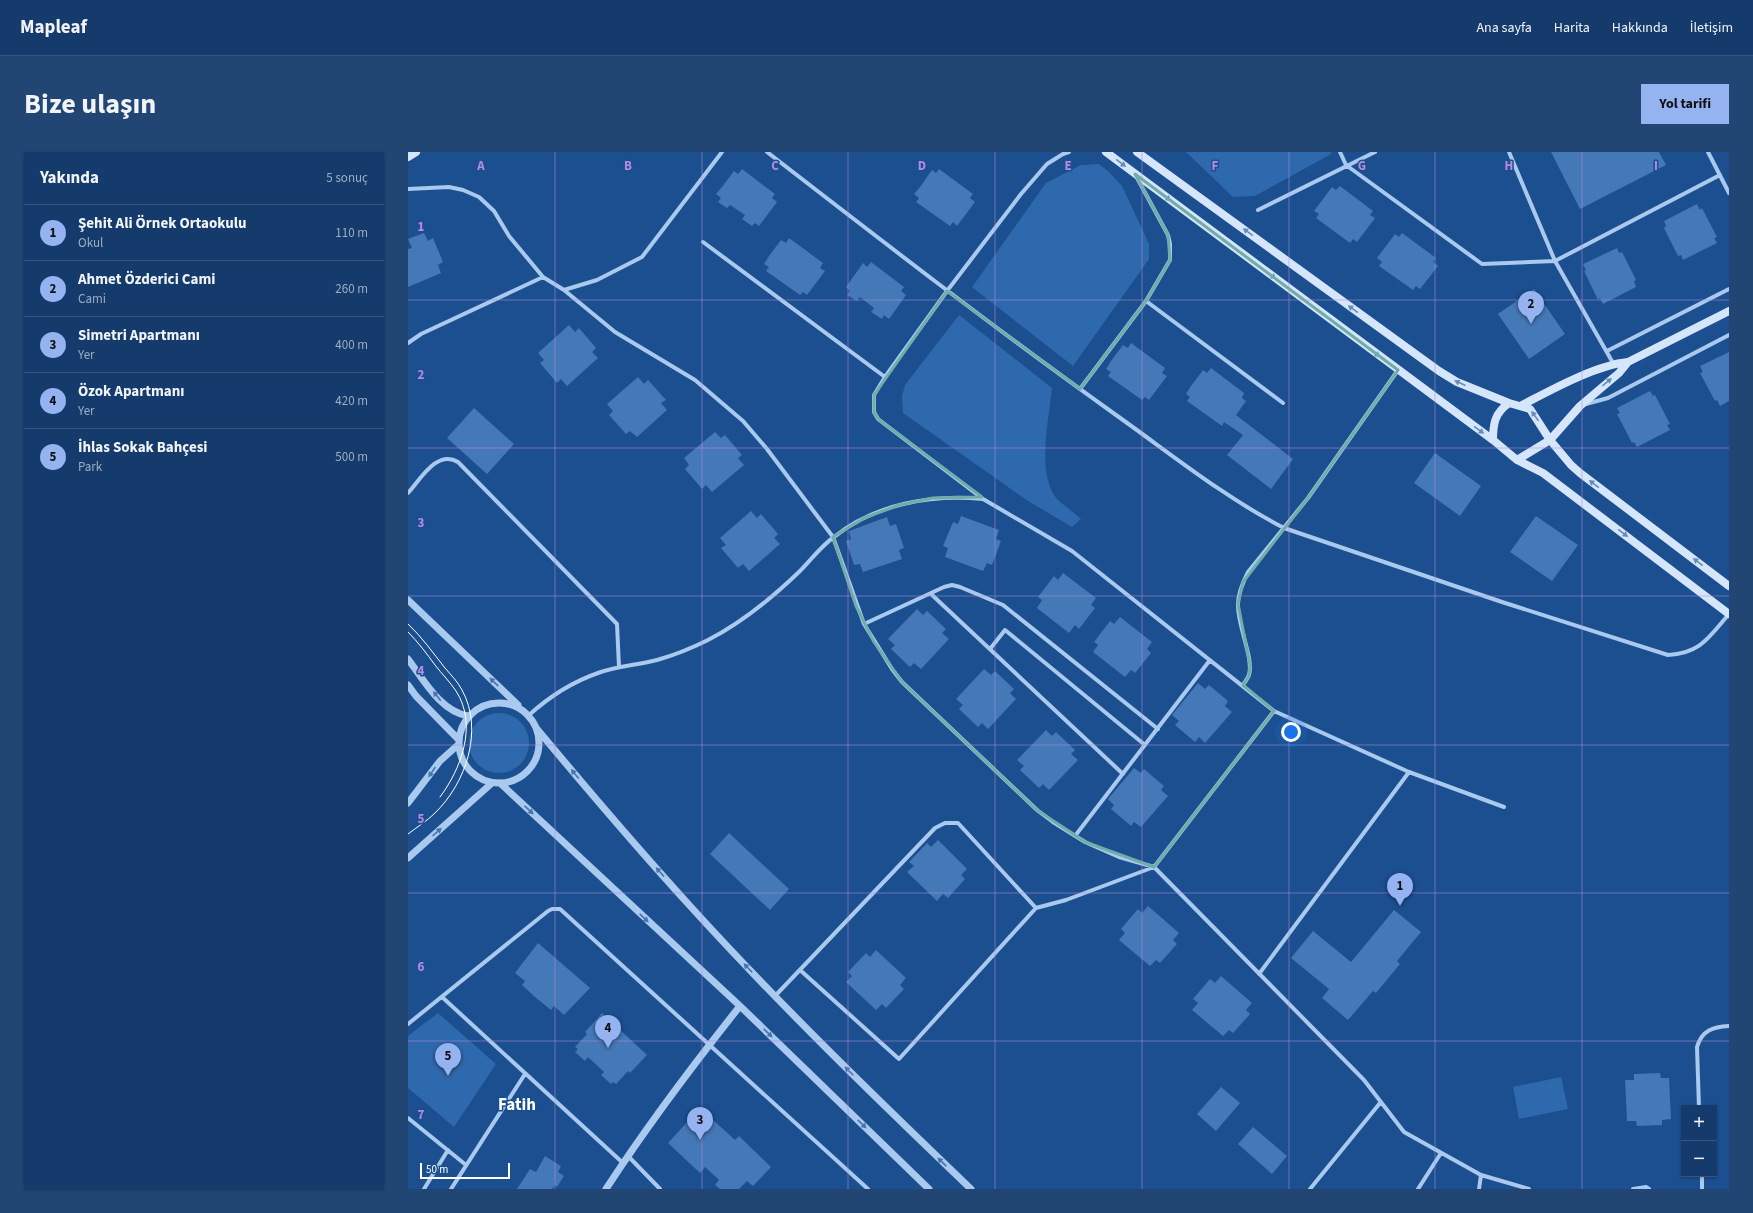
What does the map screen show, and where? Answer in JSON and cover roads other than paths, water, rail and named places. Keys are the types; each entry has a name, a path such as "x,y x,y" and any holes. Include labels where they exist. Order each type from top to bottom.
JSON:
{"main road":[{"path":"408,157 416,152"},
{"path":"1106,152 1493,440 1517,460 1543,474 1729,614"},
{"path":"1137,152 1439,371 1457,382 1509,403 1522,405 1530,409 1550,440 1571,466 1729,586"},
{"path":"1522,405 1548,391 1613,363 1628,362 1729,311"},
{"path":"1517,460 1550,440 1580,406 1619,373 1628,362"},
{"path":"1493,440 1493,426 1495,418 1500,409 1509,403"}],"street":[{"path":"564,290 597,280 642,257 722,152"},
{"path":"766,152 947,291 1080,389 1252,512 1284,528 1502,602 1668,655 1683,654 1697,648 1729,614"},
{"path":"1069,152 1047,164 1021,194 947,291 885,377 874,395 874,412 878,419 983,498 1072,551 1274,711 1409,772 1504,807"},
{"path":"1340,152 1346,165 1482,264 1555,260 1720,175"},
{"path":"1258,210 1346,165 1375,152"},
{"path":"1509,152 1555,260 1613,363"},
{"path":"1708,152 1729,193"},
{"path":"1080,389 1146,301 1170,260 1171,252 1166,230 1143,192 1135,174"},
{"path":"408,189 449,187 463,190 479,197 494,211 509,236 543,278 564,290 615,332 695,380 730,409 767,449 833,537 864,624 882,656 902,682 1037,810 1075,836 1119,857 1154,867 1364,1080 1380,1103 1404,1132 1481,1175 1529,1189"},
{"path":"703,242 885,377"},
{"path":"408,343 421,334 543,278"},
{"path":"1607,351 1729,289"},
{"path":"1146,301 1283,403"},
{"path":"1580,406 1608,398 1729,335"},
{"path":"1243,685 1249,676 1250,665 1238,604 1240,590 1248,572 1308,498 1398,370"},
{"path":"408,494 438,461 447,458 458,462 617,624 619,667"},
{"path":"529,715 554,695 574,683 599,672 675,655 719,633 746,615 782,587 833,537 864,518 899,505 944,497 983,498"},
{"path":"864,624 948,586 956,585 1003,606 1158,729"},
{"path":"931,594 1123,774"},
{"path":"408,600 529,715 538,729 653,864 775,996 871,1093 971,1189"},
{"path":"990,649 1005,630 1146,745"},
{"path":"408,659 443,704 454,712 468,716"},
{"path":"1075,836 1210,660"},
{"path":"408,685 416,696 459,742"},
{"path":"522,709 506,703 490,703 474,711 468,716 460,731 459,742 461,756 470,771 480,778 492,783 500,783 517,779 530,769 538,754 540,737 538,729"},
{"path":"800,970 899,1059 1036,908 1066,900 1154,867 1274,711"},
{"path":"408,803 437,765 459,742"},
{"path":"1259,974 1409,772"},
{"path":"408,858 492,783"},
{"path":"500,783 740,1006 929,1189"},
{"path":"775,996 935,828 945,823 958,823 1036,908"},
{"path":"408,1024 548,911 556,908 564,910 868,1189"},
{"path":"442,997 525,1074 660,1189"},
{"path":"606,1189 626,1159 710,1044 740,1006"},
{"path":"1699,1105 1698,1041 1710,1029 1729,1026"},
{"path":"451,1189 525,1074"},
{"path":"1310,1189 1380,1103"},
{"path":"408,1118 466,1164"},
{"path":"424,1189 448,1150"},
{"path":"1418,1189 1441,1153"},
{"path":"1479,1189 1481,1175"},
{"path":"1702,1177 1702,1189"},
{"path":"1633,1189 1646,1187 1649,1189"}],"tram line":[{"path":"408,624 423,640 462,690 468,706 471,722 471,739 468,755 463,771 455,787 446,801 435,813 408,834"},
{"path":"408,632 456,691 466,718 466,732 460,760 448,786 440,797"}],"place":[{"name":"Ahmet Özderici Cami","path":"1531,324"},
{"name":"Şehit Ali Örnek Ortaokulu","path":"1400,906"},
{"name":"Özok Apartmanı","path":"608,1048"},
{"name":"İhlas Sokak Bahçesi","path":"448,1076"},
{"name":"Simetri Apartmanı","path":"700,1140"}],"district":[{"name":"Fatih","path":"517,1104"}]}
